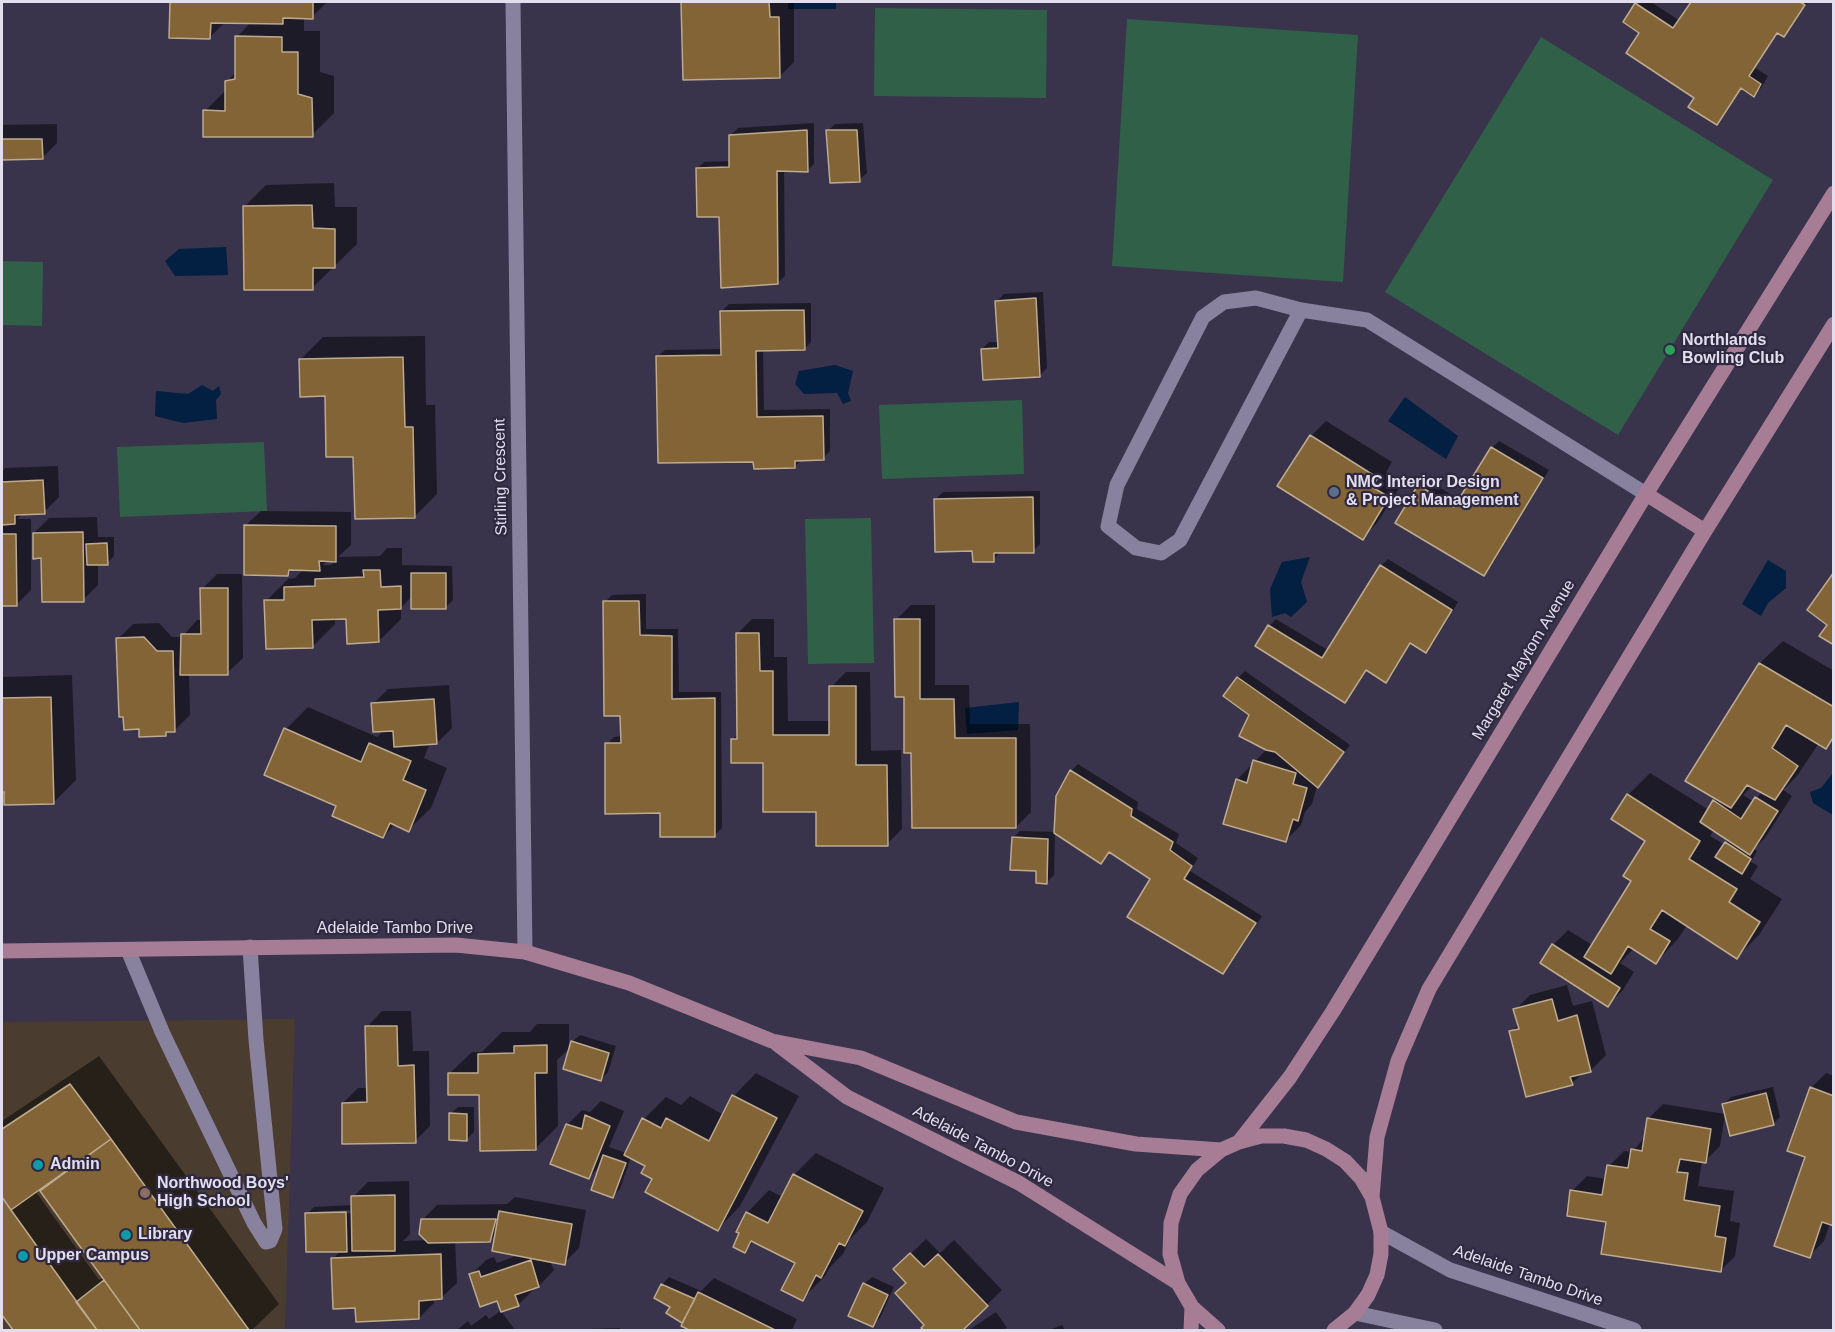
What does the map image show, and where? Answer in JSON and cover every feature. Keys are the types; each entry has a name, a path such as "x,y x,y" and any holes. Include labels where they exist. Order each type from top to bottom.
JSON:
{"street":[{"name":"Stirling Crescent","path":"513,2 525,952"},
{"name":"Margaret Maytom Avenue","path":"1239,1142 1290,1077 1333,1011 1646,494 1833,193"},
{"path":"1301,310 1180,540 1161,553 1136,548 1107,526 1117,485 1203,317 1224,302 1256,298 1301,310 1367,320 1705,531"},
{"path":"1372,1197 1377,1137 1398,1060 1429,988 1833,324"},
{"name":"Adelaide Tambo Drive","path":"2,951 456,945 525,952 630,983 772,1041 861,1058 1016,1122 1136,1144 1221,1150"},
{"path":"128,950 163,1034 254,1223 266,1242 273,1237 275,1229 256,1040 250,947"},
{"name":"Adelaide Tambo Drive","path":"772,1041 847,1096 1019,1184 1178,1283"},
{"path":"1218,1330 1192,1307 1178,1283 1170,1254 1171,1223 1180,1194 1197,1170 1221,1150 1261,1136 1284,1136 1306,1140 1345,1161 1360,1178 1372,1197 1381,1232 1381,1254 1377,1275 1368,1295 1355,1313 1334,1330"},
{"name":"Adelaide Tambo Drive","path":"1381,1232 1450,1270 1634,1330"},
{"path":"1191,1330 1192,1307"},
{"path":"1355,1313 1435,1330"}],"shaded area":[{"name":"Northwood Boys' High School","path":"295,1019 285,1330 2,1330 2,1022"}],"green space":[{"path":"875,8 1047,10 1046,98 874,96"},
{"path":"1127,19 1358,35 1343,282 1112,266"},
{"path":"1541,37 1773,180 1618,435 1385,292"},
{"path":"2,261 43,262 42,326 2,325"},
{"path":"1022,400 1024,474 882,479 879,405"},
{"path":"264,442 267,511 120,517 117,447"},
{"path":"871,518 874,663 808,664 805,519"}],"water":[{"path":"788,2 836,2 836,9 788,9"},
{"path":"226,247 228,275 175,276 165,261 179,249"},
{"path":"835,365 853,371 848,393 851,401 843,404 837,393 804,394 795,384 799,371"},
{"path":"202,385 213,391 219,386 221,394 216,400 217,419 183,423 155,416 156,391 188,394"},
{"path":"1405,397 1458,436 1446,459 1388,421"},
{"path":"1310,557 1301,582 1307,602 1291,617 1285,613 1272,617 1270,589 1282,562"},
{"path":"1768,560 1786,571 1786,588 1768,603 1761,616 1742,604"},
{"path":"1019,702 1018,730 967,734 965,708"},
{"path":"1833,773 1833,815 1813,803 1810,792 1821,788"}],"building":[{"path":"170,2 313,2 313,19 283,18 283,24 211,23 210,39 169,38"},
{"path":"681,2 769,2 770,17 779,17 780,78 683,80"},
{"path":"1691,2 1800,2 1805,5 1784,37 1777,33 1749,76 1761,84 1754,97 1741,88 1717,125 1688,107 1694,98 1626,53 1639,33 1623,22 1635,3 1673,28"},
{"path":"235,36 282,37 282,52 298,52 298,94 312,98 313,137 203,137 203,110 225,111 225,81 235,79"},
{"path":"807,130 808,172 777,171 778,284 721,288 719,217 697,217 696,168 729,167 729,135"},
{"path":"826,130 857,130 860,182 830,183"},
{"path":"2,139 42,139 43,159 2,160"},
{"path":"312,205 313,228 335,229 335,268 313,268 313,290 244,290 243,206"},
{"path":"1036,298 1040,377 983,380 981,349 998,348 995,301"},
{"path":"804,310 805,350 756,351 757,417 823,416 824,460 795,461 795,468 754,469 753,462 658,463 656,356 721,355 720,311"},
{"path":"403,357 405,427 413,427 415,518 355,519 353,457 326,457 325,396 300,397 299,359"},
{"name":"NMC Interior Design & Project Management","path":"1310,435 1378,478 1372,487 1389,497 1363,540 1277,486"},
{"path":"1491,447 1543,478 1484,576 1395,523 1418,485 1454,507"},
{"path":"43,480 45,514 15,515 15,524 2,525 2,482"},
{"path":"1033,497 1034,553 994,553 994,562 973,562 972,551 935,552 934,499"},
{"path":"244,525 336,526 336,562 319,561 320,571 289,570 288,576 244,575"},
{"path":"83,532 84,602 42,602 41,558 33,559 33,533"},
{"path":"2,534 16,534 17,606 2,606"},
{"path":"107,543 108,565 87,565 86,544"},
{"path":"1380,565 1452,610 1426,653 1410,643 1386,683 1366,670 1345,703 1255,646 1268,625 1322,658"},
{"path":"363,570 380,570 381,587 401,586 401,609 378,610 379,642 347,644 346,619 312,620 313,648 266,649 264,600 284,600 284,587 315,586 315,579 364,577"},
{"path":"1834,572 1834,645 1819,636 1827,625 1807,610"},
{"path":"411,573 446,573 446,609 411,609"},
{"path":"200,588 228,588 228,675 180,675 181,634 201,634"},
{"path":"603,601 639,601 640,635 672,636 672,699 715,698 715,837 660,837 660,813 605,814 605,743 621,743 620,716 604,716"},
{"path":"894,619 920,619 920,699 954,699 955,738 1016,738 1016,828 912,828 911,753 904,753 904,697 895,697"},
{"path":"736,633 759,633 760,671 773,671 773,735 829,735 829,686 856,686 856,765 887,765 888,846 816,846 816,812 763,812 763,763 731,763 731,739 737,739"},
{"path":"144,637 157,651 173,651 175,732 166,732 166,736 139,737 139,729 124,730 123,717 119,717 116,638"},
{"path":"1759,663 1834,707 1834,736 1826,749 1786,725 1772,748 1798,766 1775,800 1747,785 1731,808 1685,781"},
{"path":"1237,677 1344,752 1318,788 1275,752 1266,750 1239,736 1249,715 1223,696"},
{"path":"51,697 54,804 4,805 2,698"},
{"path":"434,699 437,744 394,747 393,731 373,732 371,703"},
{"path":"284,728 361,762 369,743 411,761 403,780 426,790 409,832 390,823 383,838 332,816 336,806 264,775"},
{"path":"1253,760 1296,773 1293,784 1307,788 1298,821 1293,819 1286,842 1223,824 1236,779 1247,783"},
{"path":"1070,770 1132,809 1131,816 1173,842 1170,850 1192,866 1184,879 1256,923 1223,974 1127,917 1150,879 1109,852 1101,864 1054,833 1056,796"},
{"path":"1627,794 1700,841 1689,859 1737,889 1729,902 1760,922 1737,959 1662,910 1650,929 1670,941 1656,964 1628,946 1611,974 1584,957 1631,881 1623,876 1645,841 1611,819"},
{"path":"1755,797 1778,811 1750,855 1700,822 1713,800 1741,819"},
{"path":"1012,837 1048,839 1047,884 1036,883 1036,871 1010,870"},
{"path":"1725,842 1751,859 1742,874 1715,857"},
{"path":"1552,944 1620,988 1608,1007 1540,963"},
{"path":"1552,999 1558,1021 1577,1015 1591,1072 1570,1077 1573,1085 1526,1097 1509,1031 1519,1029 1513,1009"},
{"path":"365,1026 397,1026 398,1066 414,1065 416,1143 342,1144 342,1103 367,1102"},
{"path":"571,1041 609,1053 601,1081 563,1069"},
{"path":"547,1045 547,1073 535,1073 536,1150 480,1151 479,1095 448,1095 448,1073 478,1073 478,1054 514,1053 514,1046"},
{"name":"Admin","path":"70,1084 111,1139 11,1210 2,1197 2,1129"},
{"path":"1810,1087 1834,1096 1834,1226 1822,1222 1810,1258 1774,1246 1805,1157 1787,1151"},
{"path":"1766,1093 1774,1125 1730,1136 1722,1104"},
{"path":"732,1095 777,1118 718,1231 645,1192 652,1179 641,1173 645,1166 624,1155 642,1118 661,1128 666,1118 709,1141"},
{"path":"449,1113 467,1114 467,1141 449,1140"},
{"path":"585,1115 610,1126 589,1179 550,1164 566,1124 582,1129"},
{"path":"1647,1118 1711,1129 1706,1163 1680,1159 1677,1172 1688,1173 1684,1200 1720,1206 1715,1236 1726,1238 1721,1272 1601,1254 1606,1222 1567,1216 1570,1190 1602,1195 1607,1165 1628,1168 1631,1149 1642,1151"},
{"name":"Library","path":"111,1139 249,1330 140,1330 40,1191"},
{"path":"603,1155 626,1163 613,1198 591,1190"},
{"path":"793,1174 863,1211 845,1246 839,1243 821,1278 816,1275 803,1301 781,1290 795,1263 751,1241 745,1253 733,1247 739,1233 736,1232 746,1212 768,1223"},
{"path":"395,1195 395,1251 352,1251 351,1196"},
{"name":"Upper Campus","path":"2,1197 97,1330 13,1330 2,1315"},
{"path":"499,1211 572,1224 565,1265 492,1251"},
{"path":"346,1212 347,1252 306,1252 305,1213"},
{"path":"421,1219 496,1219 490,1242 428,1243 419,1234"},
{"path":"910,1253 924,1267 938,1254 988,1306 963,1330 924,1330 921,1328 924,1325 895,1293 906,1283 893,1269"},
{"path":"441,1254 442,1299 419,1301 419,1319 356,1322 355,1308 333,1309 331,1258"},
{"path":"531,1260 539,1287 515,1295 519,1306 501,1312 497,1301 480,1307 469,1274 479,1271 481,1277"},
{"path":"104,1280 140,1330 97,1330 76,1302"},
{"path":"863,1283 888,1295 873,1327 848,1316"},
{"path":"661,1284 695,1299 682,1323 666,1313 670,1307 654,1298"},
{"path":"698,1292 775,1330 689,1330 681,1326"}],"place":[{"name":"Northlands Bowling Club","path":"1670,350"},
{"name":"NMC Interior Design & Project Management","path":"1334,492"},
{"name":"Admin","path":"38,1165"},
{"name":"Northwood Boys' High School","path":"145,1193"},
{"name":"Library","path":"126,1235"},
{"name":"Upper Campus","path":"23,1256"}]}
